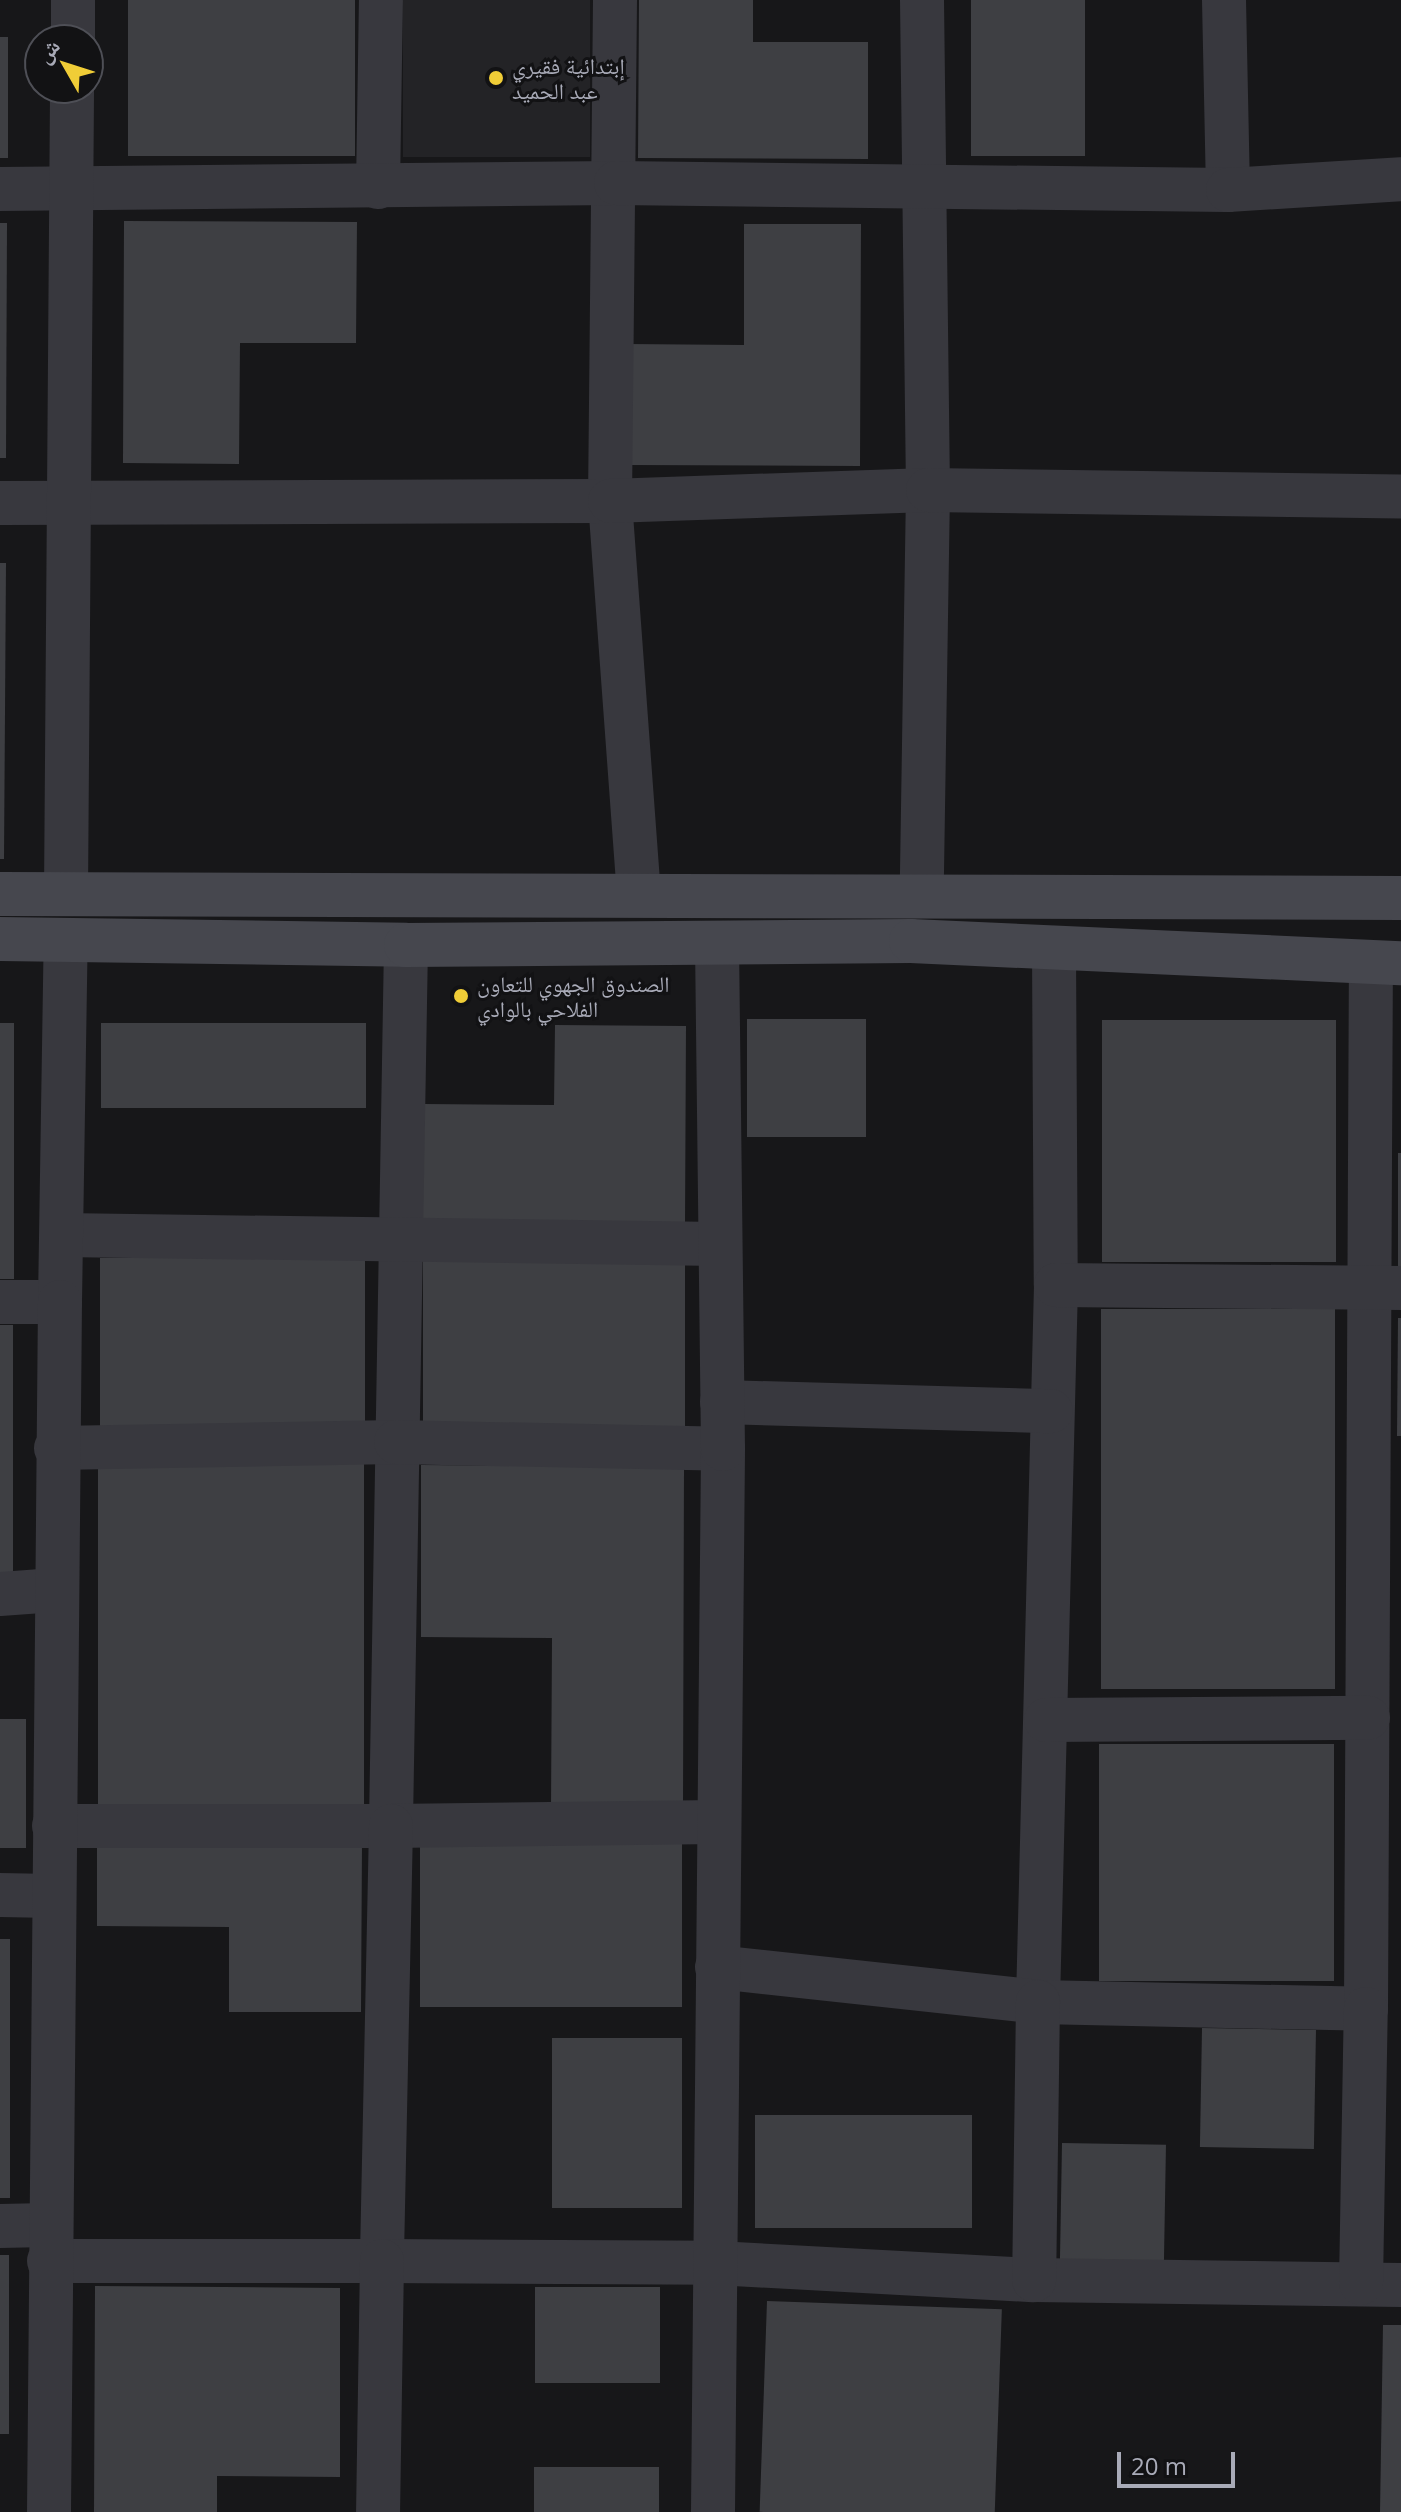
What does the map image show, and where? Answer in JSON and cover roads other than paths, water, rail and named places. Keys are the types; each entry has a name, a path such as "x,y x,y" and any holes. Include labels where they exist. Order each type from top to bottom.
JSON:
{"main road":[{"path":"0,894 922,892 1401,898"},
{"path":"0,939 406,945 911,941 1386,963"}],"street":[{"path":"73,0 73,24"},
{"path":"378,187 381,0"},
{"path":"615,0 616,183 610,501 639,893"},
{"path":"922,0 928,490 922,892"},
{"path":"1224,0 1228,190"},
{"path":"66,893 65,504 72,104"},
{"path":"0,189 616,183 923,192 1228,190 1401,179"},
{"path":"0,503 610,501 928,490 1401,497"},
{"path":"49,2512 48,2243 56,1448 66,940"},
{"path":"713,2512 723,1449 717,944"},
{"path":"378,2512 406,945"},
{"path":"1034,2280 1056,1285 1054,949"},
{"path":"0,2226 48,2243 382,2261 716,2263 1034,2280 1381,2284 1366,2009 1368,1718 1385,1289 1386,963"},
{"path":"62,1235 399,1237 719,1244"},
{"path":"1056,1285 1385,1289"},
{"path":"0,1302 60,1302"},
{"path":"722,1402 1051,1411"},
{"path":"56,1448 396,1442 723,1449"},
{"path":"0,1594 55,1590"},
{"path":"1046,1720 1368,1718"},
{"path":"54,1826 718,1822"},
{"path":"0,1895 52,1896"},
{"path":"717,1967 1038,2002 1366,2009"}],"place":[{"name":"إبتدائية فقيري عبد الحميد","path":"496,78"},
{"name":"الصندوق الجهوي للتعاون الفلاحي بالوادي","path":"461,996"}]}
